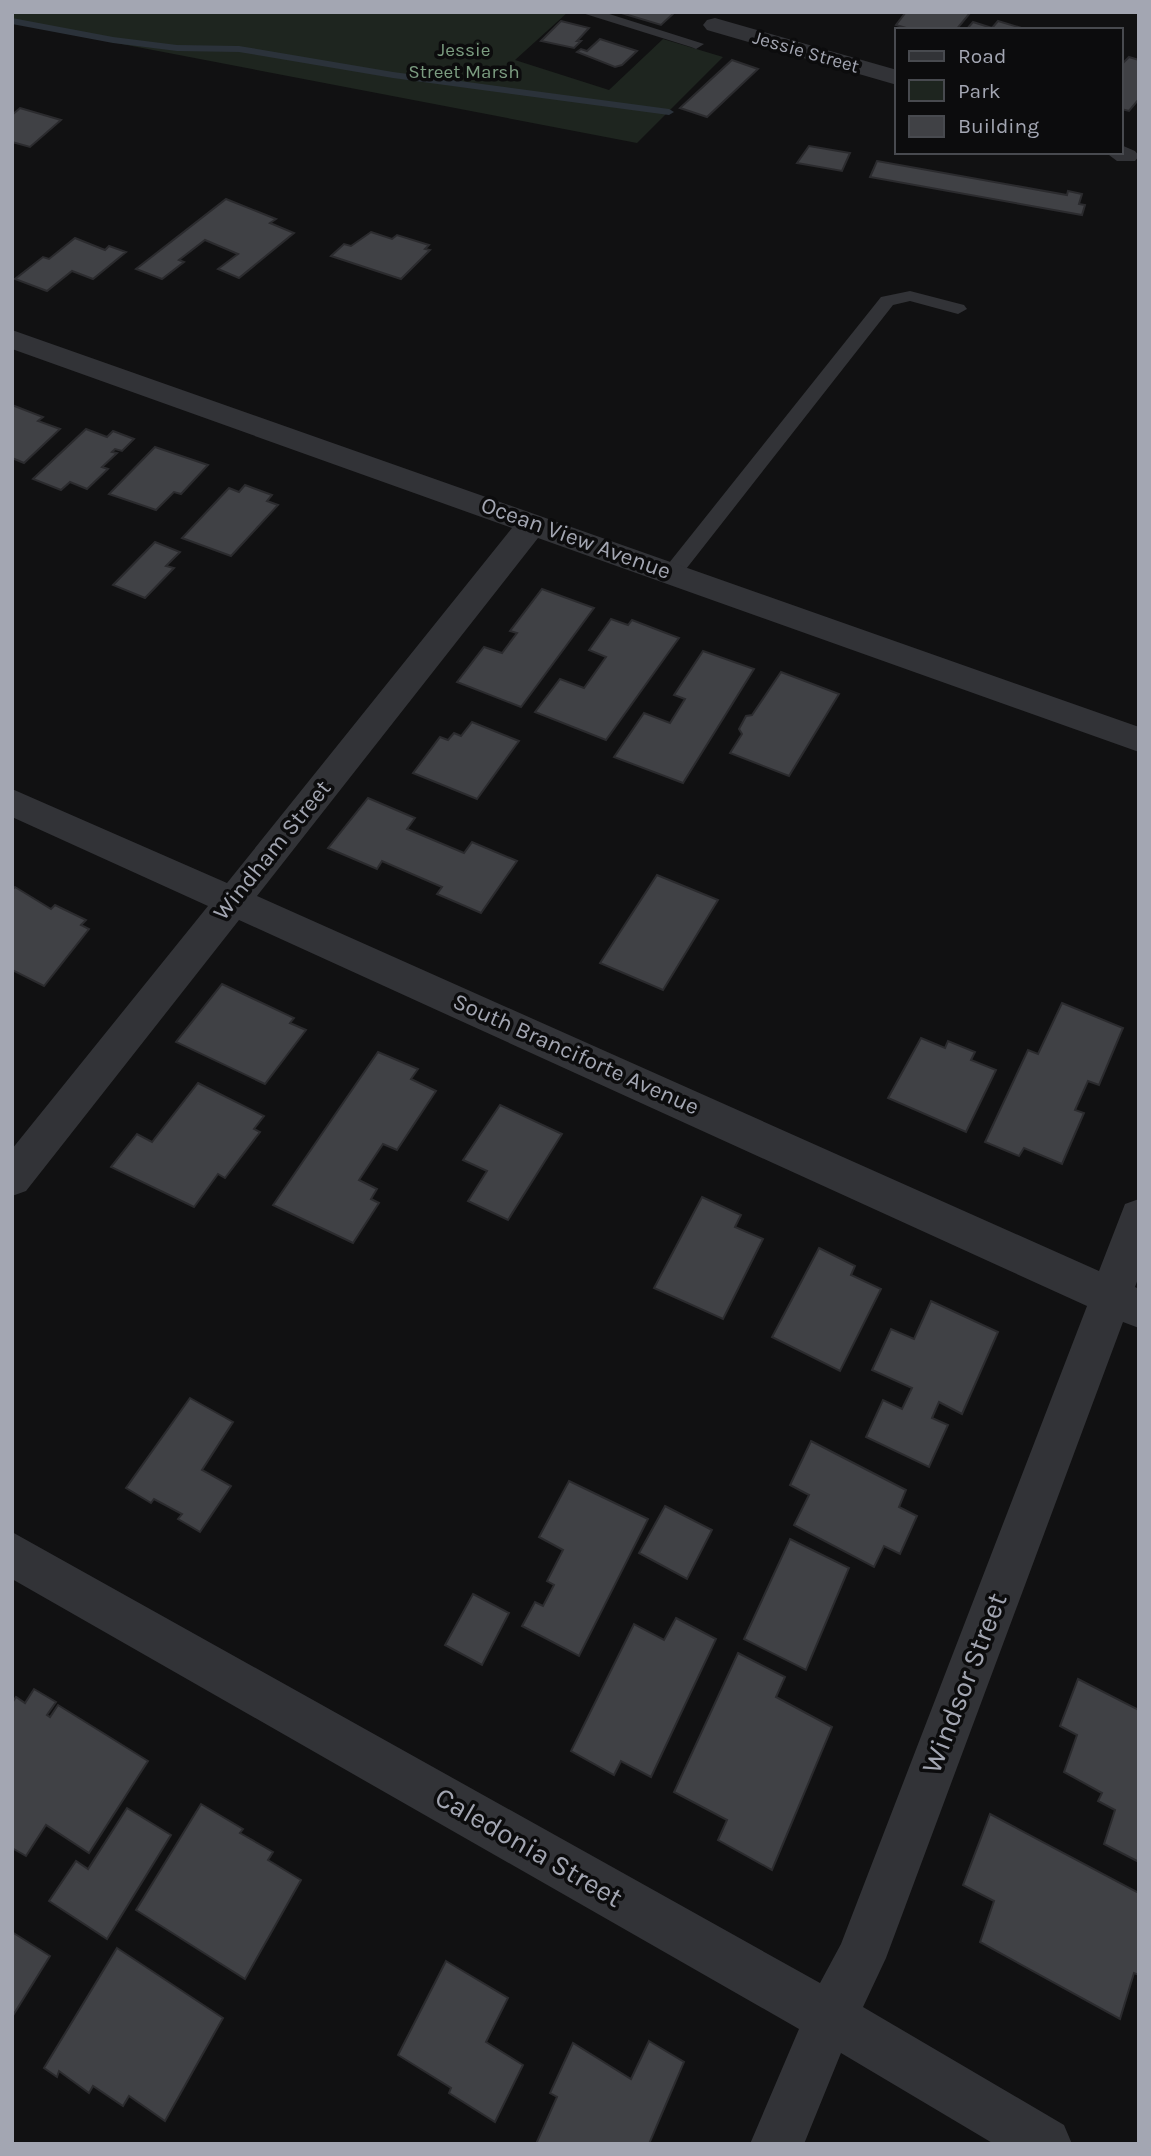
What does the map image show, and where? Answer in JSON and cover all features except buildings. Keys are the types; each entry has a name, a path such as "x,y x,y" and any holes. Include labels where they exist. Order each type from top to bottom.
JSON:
{"street":[{"path":"695,44 722,19"},
{"name":"Jessie Street","path":"722,19 895,77"},
{"name":"Ocean View Avenue","path":"12,339 1139,740"},
{"name":"Windham Street","path":"12,1179 533,523"},
{"name":"South Branciforte Avenue","path":"12,802 1125,1302"},
{"name":"Windsor Street","path":"777,2144 830,2018 861,1958 1125,1302 1139,1217"},
{"name":"Caledonia Street","path":"12,1554 830,2018 1045,2144"}],"lane":[{"path":"586,12 695,44"},
{"path":"672,573 887,301 910,296 958,309"}],"green space":[{"name":"Jessie Street Marsh","path":"12,12 568,12 515,60 609,90 663,39 723,57 637,143 12,23"}],"waterway":[{"name":"Jessie Street Marsh","path":"12,21 113,40 177,48 239,49 393,75 669,112"}]}
